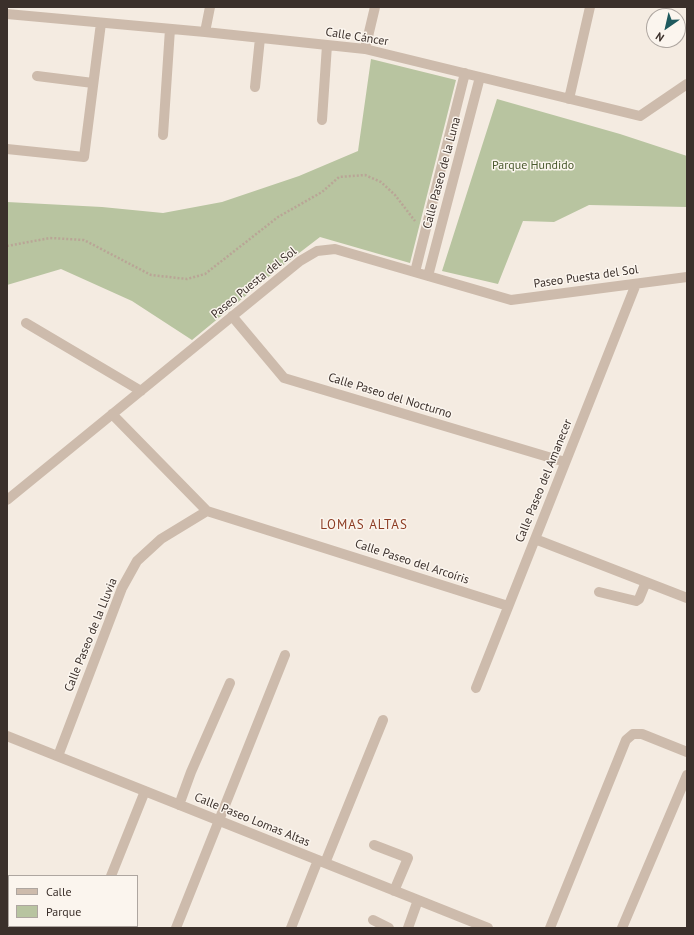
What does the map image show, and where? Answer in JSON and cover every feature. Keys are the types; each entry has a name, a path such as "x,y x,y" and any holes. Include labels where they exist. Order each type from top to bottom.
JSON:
{"street":[{"path":"205,32 210,7"},
{"path":"365,49 375,7"},
{"path":"569,99 590,7"},
{"name":"Calle Cáncer","path":"7,14 205,32 365,49 640,116 687,84"},
{"path":"7,148 84,157 101,22"},
{"path":"163,136 170,29"},
{"path":"255,87 260,38"},
{"path":"322,120 327,45"},
{"name":"Calle Paseo de la Luna","path":"416,272 465,73"},
{"path":"37,76 93,83"},
{"name":"Calle Paseo de la Luna","path":"428,276 480,77"},
{"name":"Paseo Puesta del Sol","path":"7,500 300,261 317,251 335,248 511,300 687,277"},
{"name":"Calle Paseo del Amanecer","path":"476,688 636,284"},
{"name":"Calle Paseo del Nocturno","path":"232,316 284,378 565,462"},
{"path":"26,323 141,391"},
{"name":"Calle Paseo del Arcoíris","path":"112,414 208,511 508,606"},
{"name":"Calle Paseo de la Lluvia","path":"58,756 122,588 137,561 161,539 208,511"},
{"path":"535,539 687,598"},
{"path":"598,592 636,601 639,599 646,582"},
{"path":"176,928 284,654"},
{"path":"179,805 191,772 230,683"},
{"path":"290,928 322,862 383,720"},
{"path":"550,928 626,740 633,734 642,734 687,752"},
{"name":"Calle Paseo Lomas Altas","path":"7,736 488,928"},
{"path":"622,928 687,775"},
{"path":"111,875 145,791"},
{"path":"374,845 408,858 394,891"},
{"path":"408,928 418,900"},
{"path":"373,920 389,928"}],"path":[{"path":"7,246 50,238 84,240 151,275 187,279 205,274 278,217 322,192 339,177 365,175 380,182 395,195 425,234"}],"green space":[{"path":"371,59 456,80 410,263 320,237 277,270 192,340 132,301 61,269 7,285 7,202 102,207 163,213 222,202 299,176 358,151"},
{"name":"Parque Hundido","path":"497,99 620,134 687,156 687,207 589,205 554,222 523,221 498,284 442,271"}],"district":[{"name":"LOMAS ALTAS","path":"364,525"}]}
